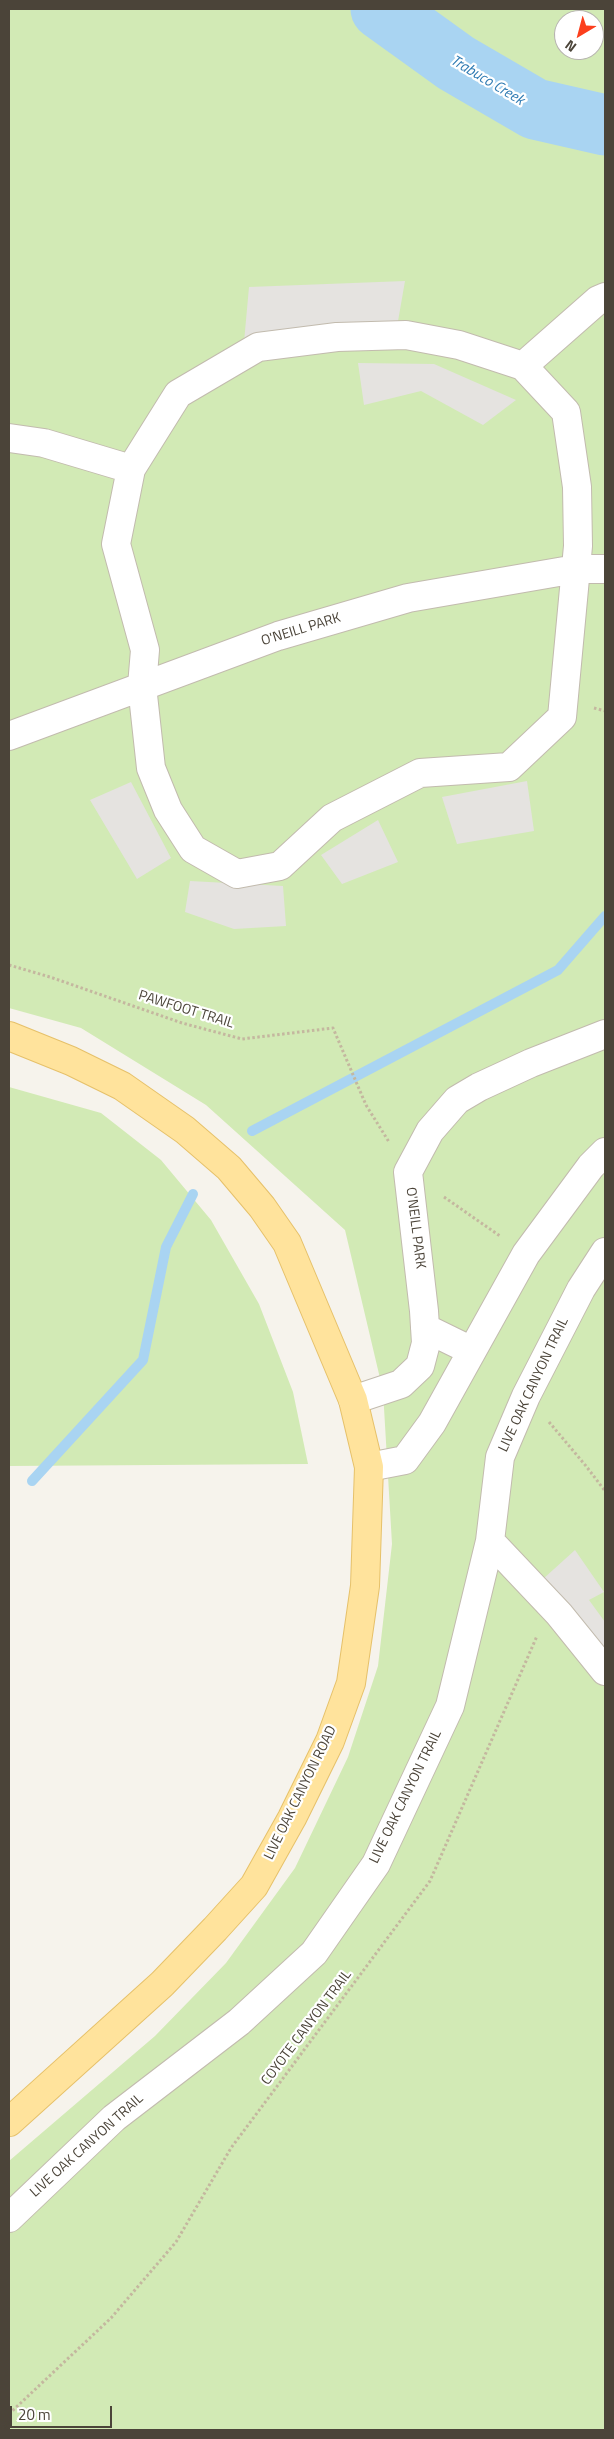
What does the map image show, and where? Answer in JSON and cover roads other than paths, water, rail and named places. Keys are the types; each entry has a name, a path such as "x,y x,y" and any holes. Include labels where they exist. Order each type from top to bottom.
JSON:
{"main road":[{"name":"LIVE OAK CANYON ROAD","path":"9,1036 71,1061 122,1086 185,1130 229,1168 262,1207 287,1244 354,1400 369,1467 366,1586 351,1684 330,1741 292,1818 254,1886 216,1929 162,1984 9,2122"}],"street":[{"path":"523,366 598,300 605,297"},
{"path":"406,335 458,344 523,366 566,412 577,488 576,569 562,717 509,767 420,773 332,818 280,866 237,874 192,849 168,810 151,768 142,686 146,650 116,544 132,469 178,394 258,347 337,337 406,335"},
{"path":"9,438 44,443 132,469"},
{"name":"O'NEILL PARK","path":"9,736 278,636 408,598 576,569 605,569"},
{"name":"O'NEILL PARK","path":"354,1400 401,1384 420,1366 426,1343 422,1285 408,1172 430,1131 457,1100 479,1087 530,1063 605,1034"},
{"path":"369,1467 405,1460 432,1423 526,1254 591,1166 605,1152"},
{"name":"LIVE OAK CANYON TRAIL","path":"9,2218 114,2118 238,2022 314,1952 376,1864 450,1706 490,1541 500,1457 526,1396 581,1288 605,1252"},
{"path":"425,1328 472,1351"},
{"path":"490,1541 559,1614 605,1671"}],"waterway":[{"name":"Trabuco Creek","path":"381,9 456,63 535,109 605,125"},
{"path":"252,1131 558,970 605,916"},
{"path":"32,1481 143,1360 166,1247 193,1194"}]}
